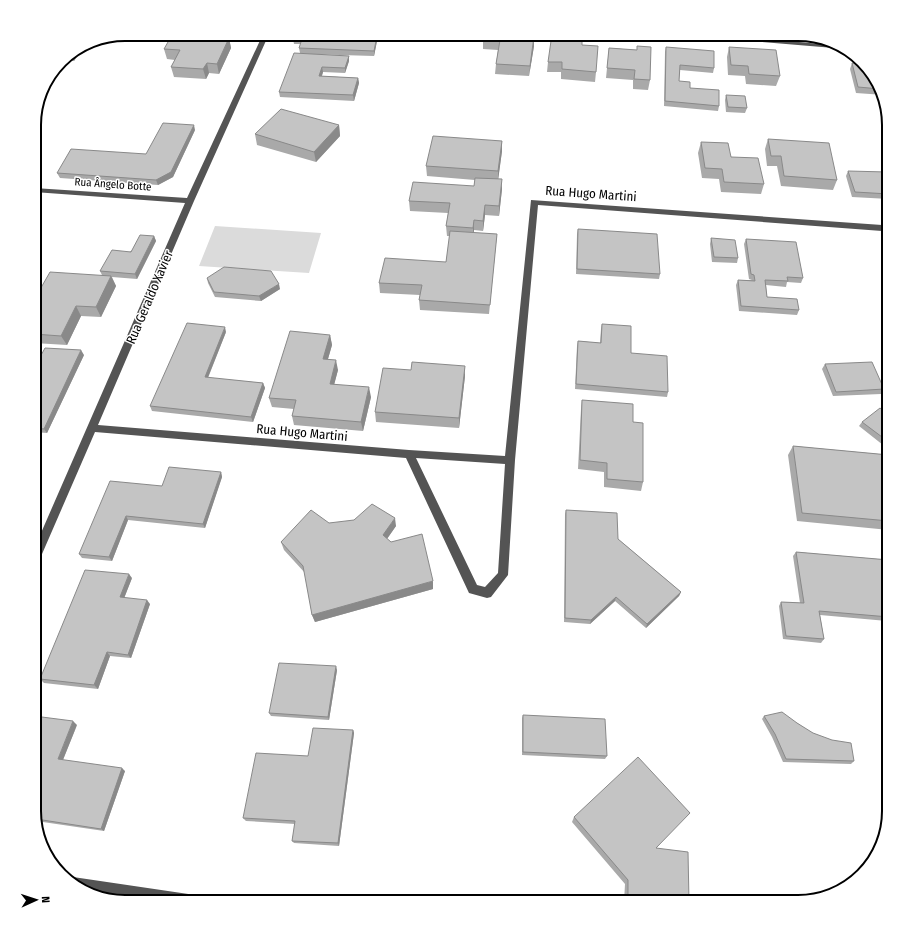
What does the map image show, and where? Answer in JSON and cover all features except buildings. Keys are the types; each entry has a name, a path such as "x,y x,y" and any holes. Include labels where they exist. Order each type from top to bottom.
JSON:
{"street":[{"name":"Rua Geraldo Xavier","path":"41,545 190,201 263,41"},
{"path":"768,41 829,47"},
{"name":"Rua Ângelo Botte","path":"41,190 190,201"},
{"name":"Rua Hugo Martini","path":"409,454 473,588 487,593 503,575 510,460 534,202 882,228"},
{"name":"Rua Hugo Martini","path":"93,428 409,454 510,460"},
{"path":"89,886 148,895"}],"shaded area":[{"path":"215,226 321,233 309,273 199,266"}]}
